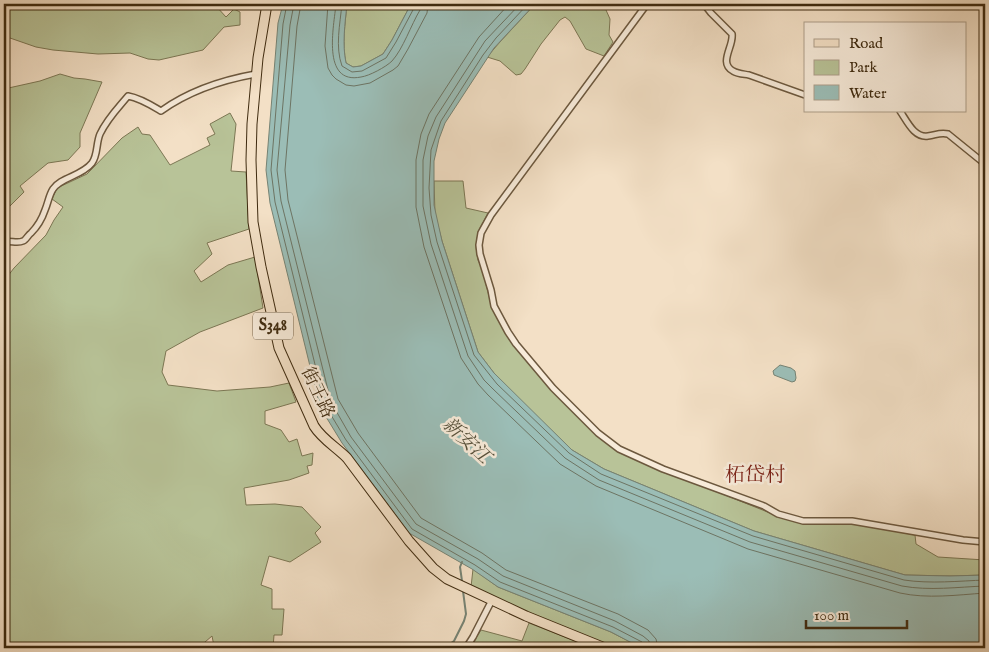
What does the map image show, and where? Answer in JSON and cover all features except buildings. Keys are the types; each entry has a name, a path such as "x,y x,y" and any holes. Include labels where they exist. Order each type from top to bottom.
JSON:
{"main road":[{"name":"街王路","path":"267,4 256,74 251,140 253,222 279,348 318,432 347,458 409,541 433,568 447,579 605,648"}],"street":[{"path":"647,4 491,215 481,233 479,250 494,306 508,332 553,388 605,439 627,453 663,469 794,519 810,522 852,521 985,542"},
{"path":"704,4 732,34 726,64 733,72 749,75 804,95"},
{"path":"4,242 23,241 38,226 51,192 55,187 84,170 93,162 100,134 113,113 128,96 151,104 161,111 195,91 239,77 256,74"},
{"path":"901,112 918,134 927,137 941,133 948,134 985,164"},
{"path":"466,648 492,600"}],"green space":[{"path":"4,4 218,4 216,6 226,17 234,9 240,12 240,25 224,27 203,50 159,60 148,59 130,53 98,54 53,50 36,47 10,38 4,39"},
{"path":"347,4 411,4 383,54 361,66 353,67 346,63 344,49"},
{"path":"535,4 607,4 606,10 610,19 609,35 613,42 604,56 586,49 570,21 565,17 560,20 541,44 521,74 516,75 500,61 487,57"},
{"path":"60,74 102,82 80,133 80,147 68,160 48,163 20,186 24,192 4,212 4,89 40,81"},
{"path":"230,113 236,124 231,171 246,172 249,229 207,243 212,254 194,271 201,282 228,265 255,257 263,308 200,332 166,351 162,372 168,385 217,391 270,387 289,383 296,402 265,411 265,424 281,430 289,442 297,439 302,456 313,453 312,465 307,466 309,473 289,480 244,488 246,505 275,504 302,507 321,527 315,533 321,542 290,562 269,556 261,585 272,589 272,609 284,609 282,635 274,635 273,648 216,648 212,636 198,648 4,648 4,281 46,235 63,207 52,199 57,188 87,174 122,138 138,127 142,134 150,135 170,165 210,145 207,138 215,134 210,124"},
{"path":"434,181 463,181 466,208 488,213 477,238 478,260 482,268 492,308 512,343 558,397 598,436 623,454 785,519 803,523 846,522 915,535 916,544 938,557 985,560 985,575 905,575 754,531 604,469 572,450 500,381 478,352 435,214"},
{"path":"473,569 498,587 611,632 644,648 613,648 471,587"},
{"path":"529,623 593,648 470,648 481,630 522,641"}],"water":[{"name":"新安江","path":"283,4 347,4 344,49 346,63 353,67 361,66 383,54 411,4 535,4 494,48 445,123 434,161 434,205 442,241 478,352 494,373 572,450 604,469 754,531 905,575 985,575 985,648 644,648 611,632 498,587 472,569 409,533 342,443 320,407 270,203 266,170 278,23"},
{"path":"780,365 795,371 795,381 792,382 774,375 773,371"}],"waterway":[{"path":"462,562 460,567 462,581"},
{"path":"444,648 454,641 464,621 466,614 463,591"}],"district":[{"name":"柘岱村","path":"755,475"}]}
